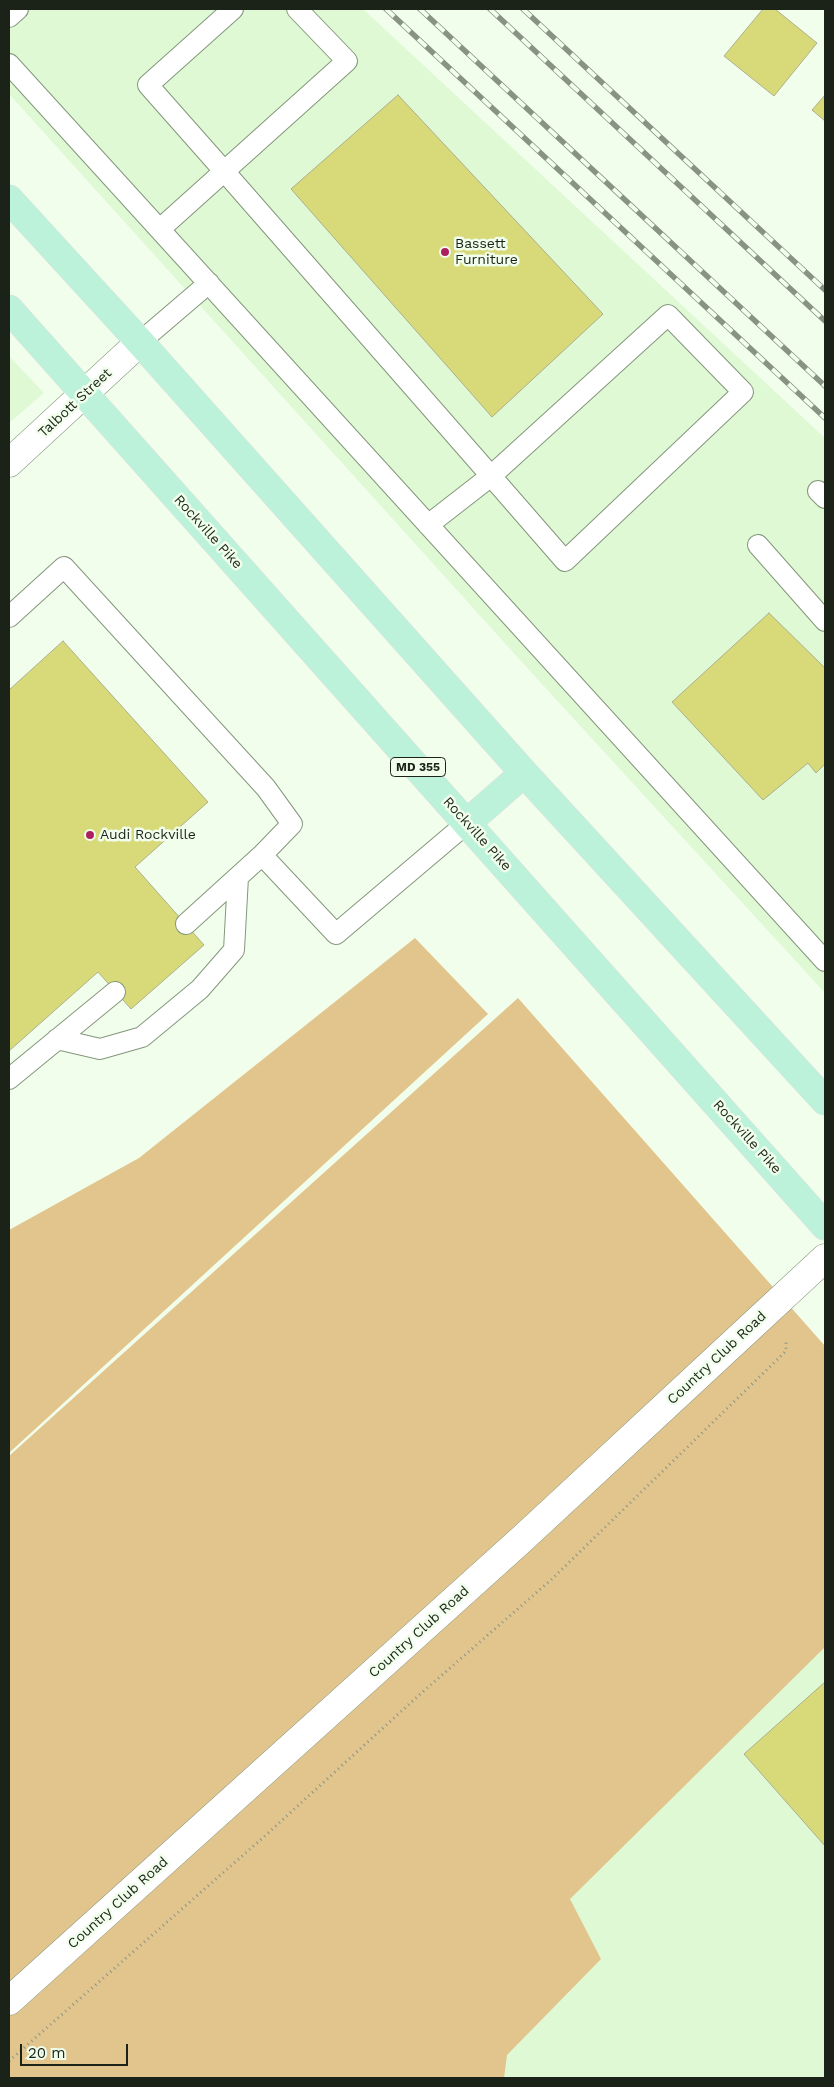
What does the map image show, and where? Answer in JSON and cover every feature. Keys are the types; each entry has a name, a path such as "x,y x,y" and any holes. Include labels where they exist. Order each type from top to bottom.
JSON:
{"main road":[{"path":"9,199 140,342 524,773 825,1101"},
{"name":"Rockville Pike","path":"9,309 825,1226"},
{"path":"467,823 524,773"}],"street":[{"name":"Talbott Street","path":"9,463 140,342"},
{"name":"Country Club Road","path":"9,2001 522,1540 825,1258"}],"lane":[{"path":"9,18 18,9"},
{"path":"233,9 148,85 224,171 491,476 565,561 744,392 668,315 491,476 428,525"},
{"path":"160,229 347,61 297,9"},
{"path":"9,64 825,961"},
{"path":"140,342 209,283"},
{"path":"758,545 825,621"},
{"path":"9,617 64,567 266,788 292,824 262,855 186,924"},
{"path":"262,855 336,934 467,823"},
{"path":"57,1039 100,1049 142,1037 200,989 234,950 238,877"},
{"path":"9,1079 115,992"}],"path":[{"path":"9,2061 266,1835 418,1696 552,1580 786,1350 787,1333"}],"shaded area":[{"path":"9,9 363,9 825,438 825,993 530,671 9,94"},
{"path":"9,356 44,393 9,423"},
{"path":"415,938 488,1014 9,1453 9,1230 139,1158"},
{"path":"518,998 825,1346 825,1647 570,1899 601,1959 507,2055 504,2078 9,2078 9,1456"},
{"path":"825,1592 825,2078 504,2078 447,2024"}],"building":[{"path":"763,9 775,9 817,43 774,96 724,56"},
{"name":"Bassett Furniture","path":"398,95 603,314 492,417 291,189"},
{"path":"825,95 825,121 812,110"},
{"path":"769,613 825,668 825,764 816,773 808,763 763,800 672,702"},
{"name":"Audi Rockville","path":"63,641 208,802 135,867 204,945 131,1009 98,972 9,1051 9,690"},
{"path":"825,1682 825,1846 744,1754"}],"railway":[{"path":"386,9 825,418"},
{"path":"420,9 825,386"},
{"path":"490,9 825,321"},
{"path":"523,9 825,290"}],"place":[{"name":"Bassett Furniture","path":"445,252"},
{"name":"Audi Rockville","path":"90,835"}]}
